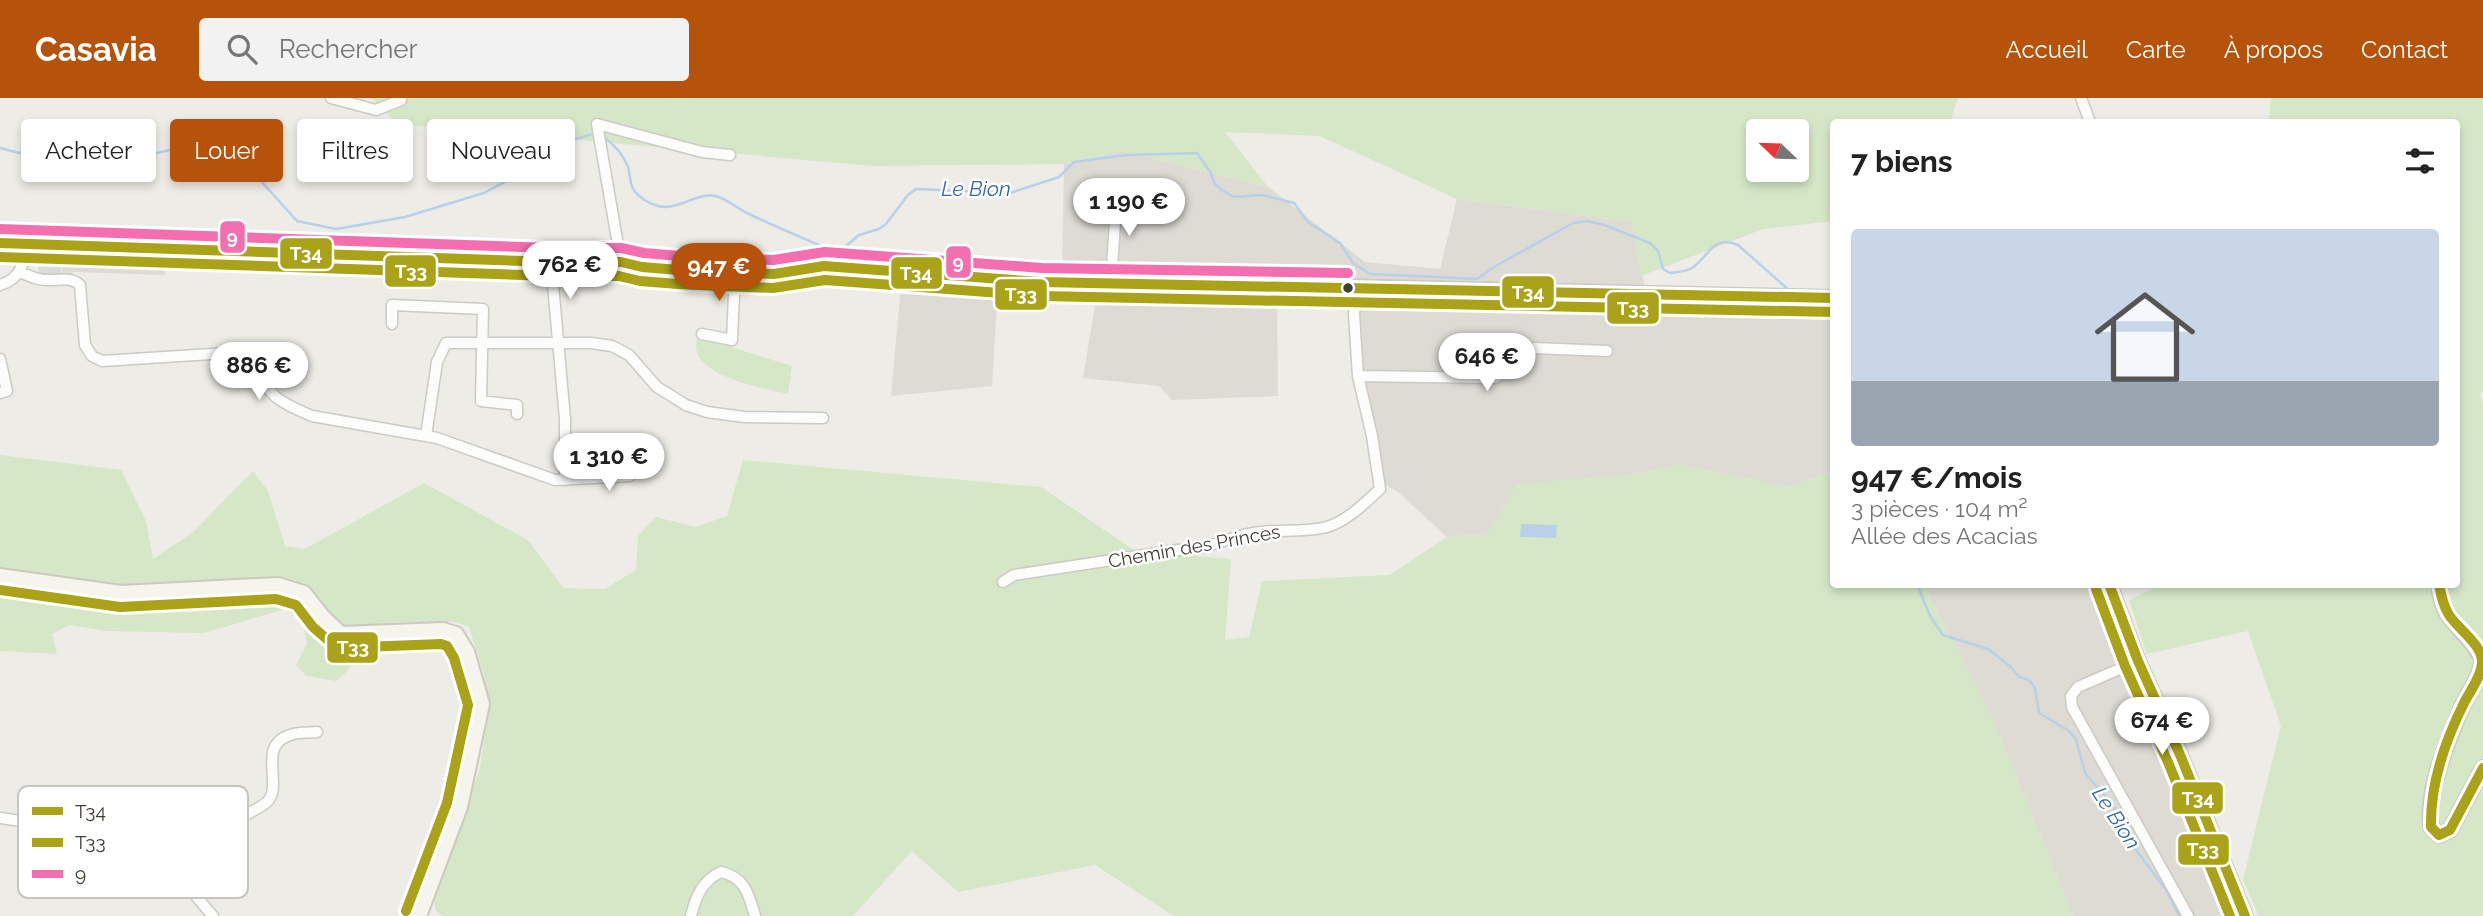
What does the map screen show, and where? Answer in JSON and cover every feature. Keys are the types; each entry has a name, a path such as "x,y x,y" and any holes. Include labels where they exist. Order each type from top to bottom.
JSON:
{"main road":[{"path":"0,243 551,262 621,262 642,267 774,274 824,266 1041,282 1830,298"},
{"path":"0,576 121,593 278,585 304,593 341,634 443,630 456,634 467,652 482,704 460,807 419,916"},
{"path":"2110,588 2138,662 2181,757 2245,916"},
{"path":"2441,588 2444,608 2449,617 2483,660 2478,678 2462,706 2449,741 2429,807 2431,827 2439,835 2451,830 2483,768"}],"street":[{"path":"331,98 376,110 401,100"},
{"path":"2081,98 2089,119"},
{"path":"621,262 597,124 702,152 730,155"},
{"path":"1111,282 1117,193"},
{"path":"0,285 8,283 20,272 25,258 25,245"},
{"path":"551,262 565,419 565,480"},
{"path":"20,272 48,281 73,280 80,285 85,345 92,356 102,360 228,353 238,356 278,398 295,410 313,416 437,438 555,480 630,476"},
{"path":"702,334 732,341 735,272"},
{"name":"Chemin des Princes","path":"1003,582 1014,575 1219,545 1240,536 1264,531 1326,527 1342,520 1380,489 1372,436 1358,376 1354,314 1357,287"},
{"path":"392,324 392,305 483,309 481,401 517,405 517,414"},
{"path":"426,436 437,362 446,343 558,342 611,346 629,355 657,387 686,405 707,412 744,417 823,418"},
{"path":"1358,376 1495,378 1534,348 1607,351"},
{"path":"0,359 7,391 0,393"},
{"path":"2138,662 2078,687 2071,696 2072,707 2188,916"},
{"path":"248,812 268,801 273,790 270,768 272,754 279,743 289,735 317,732"},
{"path":"0,818 18,821"},
{"path":"691,916 702,886 708,878 721,872 739,880 745,886 755,916"},
{"path":"196,898 213,916"}],"shaded area":[{"path":"1122,151 1268,187 1365,262 1440,269 1457,199 1631,222 1645,288 1830,304 1830,473 1788,487 1680,465 1627,475 1488,533 1447,537 1398,492 1380,482 1357,386 1347,296 1277,299 1278,396 1172,400 1159,386 1083,378 1097,293 998,286 992,386 891,396 903,264 1062,272 1064,164"},
{"path":"62,255 164,255 165,275 73,272 73,276 62,275"},
{"path":"46,257 61,257 61,274 38,274 39,261 45,261"},
{"path":"1388,462 1422,465 1417,502 1395,488 1387,478"},
{"path":"1926,588 2105,588 2241,916 2073,916 1994,722"}],"green space":[{"path":"371,98 1958,98 1951,119 1830,119 1830,221 1763,229 1641,276 1631,222 1457,199 1320,136 1225,132 1268,187 1122,151 1064,164 873,166 575,140 575,119 427,119 427,127 413,125 413,119 393,119"},
{"path":"2271,98 2483,98 2483,392 2480,393 2483,408 2483,916 2259,916 2243,880 2281,726 2248,631 2147,654 2129,600 2154,588 2460,588 2460,119 2269,119"},
{"path":"698,336 734,343 734,348 792,366 788,394 745,383 713,370 702,361 696,349"},
{"path":"0,455 121,470 146,521 153,559 193,532 253,471 268,491 285,546 305,549 424,483 528,540 563,588 605,589 636,570 638,536 656,517 695,527 727,516 743,460 1041,487 1134,550 1231,559 1225,640 1249,637 1262,581 1390,575 1447,537 1488,533 1517,484 1627,475 1680,465 1788,487 1830,473 1830,588 1926,588 1994,722 2073,916 1174,916 1095,865 958,892 912,851 853,916 443,916 436,911 434,902 457,825 479,773 488,715 484,676 469,627 452,621 432,627 404,622 369,625 358,656 336,681 307,676 296,665 307,644 303,623 285,609 204,633 107,631 69,625 52,634 57,654 0,651"}],"water":[{"path":"1521,524 1557,525 1556,538 1520,537"}],"waterway":[{"name":"Le Bion","path":"0,148 19,153 84,140 144,156 222,138 297,221 336,229 405,217 484,193 517,175 540,150 592,134"},
{"name":"Le Bion","path":"605,138 624,158 633,190 651,204 671,207 697,198 716,196 745,212 838,253 859,235 886,224 908,195 916,189 1010,193 1059,177 1074,162 1127,155 1197,153 1211,173 1214,183 1223,191 1234,197 1262,195 1294,203 1308,222 1340,243 1353,263 1370,274 1477,279 1573,223 1587,221 1650,243 1658,251 1663,269 1670,273 1692,268 1717,244 1729,242 1738,245 1790,291"},
{"name":"Le Bion","path":"1802,304 1809,311 1830,311"},
{"name":"Le Bion","path":"1919,588 1930,616 1943,635 1988,649 2019,677 2029,680 2035,688 2039,713 2069,731 2076,739 2085,773 2112,804 2119,827 2166,890 2179,916"}],"transit line":[{"name":"9","path":"0,229 551,248 621,248 680,256 773,260 825,252 1042,268 1348,273"},
{"name":"T34","path":"0,243 551,262 621,262 679,270 774,274 824,266 1041,282 1830,298"},
{"name":"T33","path":"0,257 619,276 640,281 678,284 773,288 825,280 1041,296 1830,312"},
{"name":"T34","path":"2111,588 2138,661 2181,757 2245,916"},
{"name":"T34","path":"2440,588 2447,612 2479,650 2482,663 2440,763 2431,811 2431,827 2439,835 2450,830 2483,768"},
{"name":"T33","path":"2096,589 2125,666 2168,762 2230,916"},
{"name":"T33","path":"0,590 120,607 276,599 296,605 313,627 337,648 441,644 447,646 454,658 468,705 447,803 406,911"}]}
